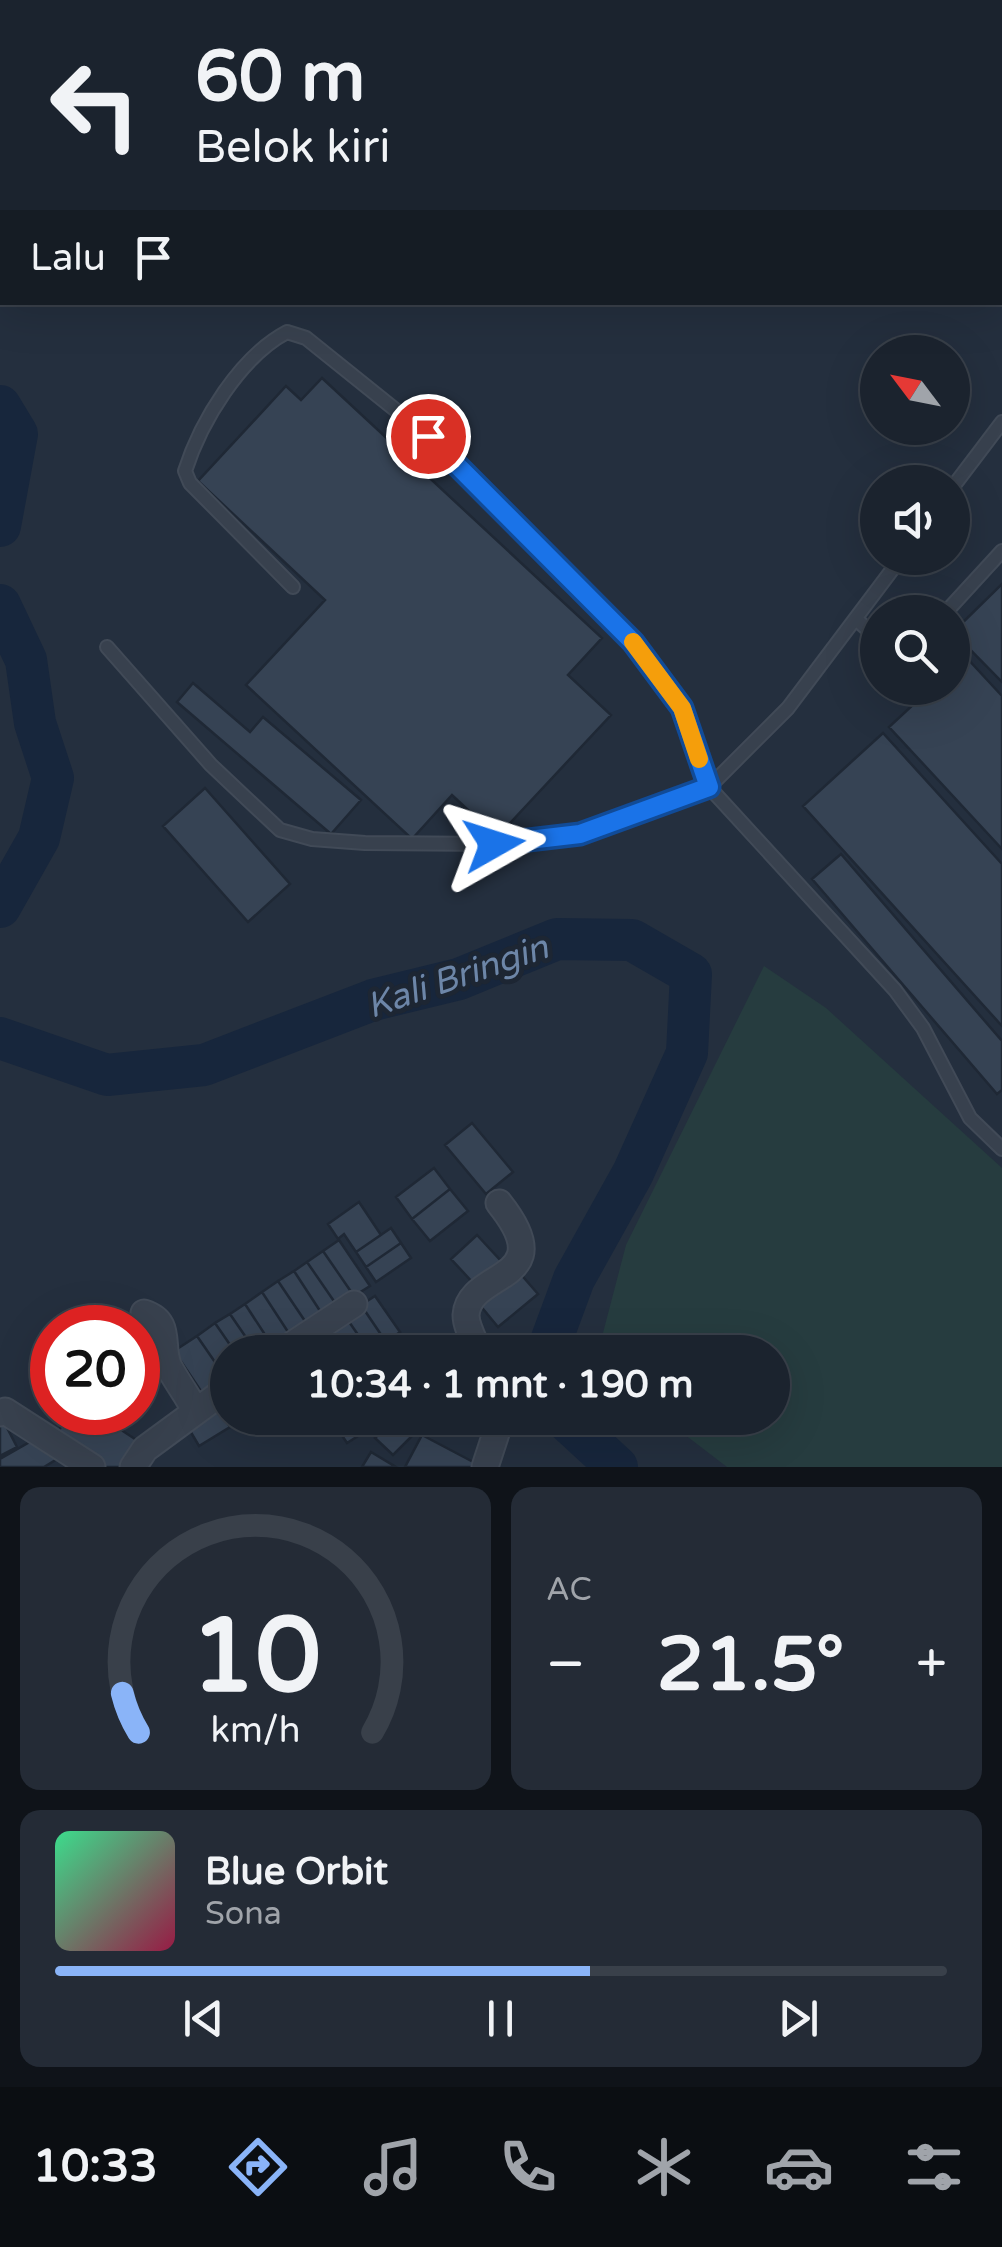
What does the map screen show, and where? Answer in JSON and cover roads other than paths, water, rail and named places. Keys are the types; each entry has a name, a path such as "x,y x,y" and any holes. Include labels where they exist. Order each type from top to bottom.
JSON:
{"street":[{"path":"472,1335 466,1318 469,1305 519,1260 522,1246 521,1230 499,1203"},
{"path":"307,1335 354,1304"},
{"path":"160,1322 166,1336 168,1364 195,1410"},
{"path":"132,1467 145,1449 210,1400"},
{"path":"0,1414 5,1411 92,1467"},
{"path":"485,1467 495,1435"}],"lane":[{"path":"293,586 190,484 185,471 195,440 261,346 286,332 306,338 428,436 633,642 682,708 709,787 895,990 924,1028 970,1118 1002,1149"},
{"path":"969,465 1002,422"},
{"path":"962,595 1002,551"},
{"path":"107,648 212,765 280,830 312,839 494,844 580,834 709,787 788,708 889,575"},
{"path":"856,619 860,623"}],"waterway":[{"name":"Kali Bringin","path":"0,406 17,434 0,526"},
{"name":"Kali Bringin","path":"0,605 26,660 35,723 53,778 39,838 0,907"},
{"name":"Kali Bringin","path":"0,1038 107,1075 204,1065 373,1000 459,979 557,939 632,940 691,974 687,1053 633,1173 574,1279 553,1335"},
{"name":"Kali Bringin","path":"582,1435 617,1467"}]}
